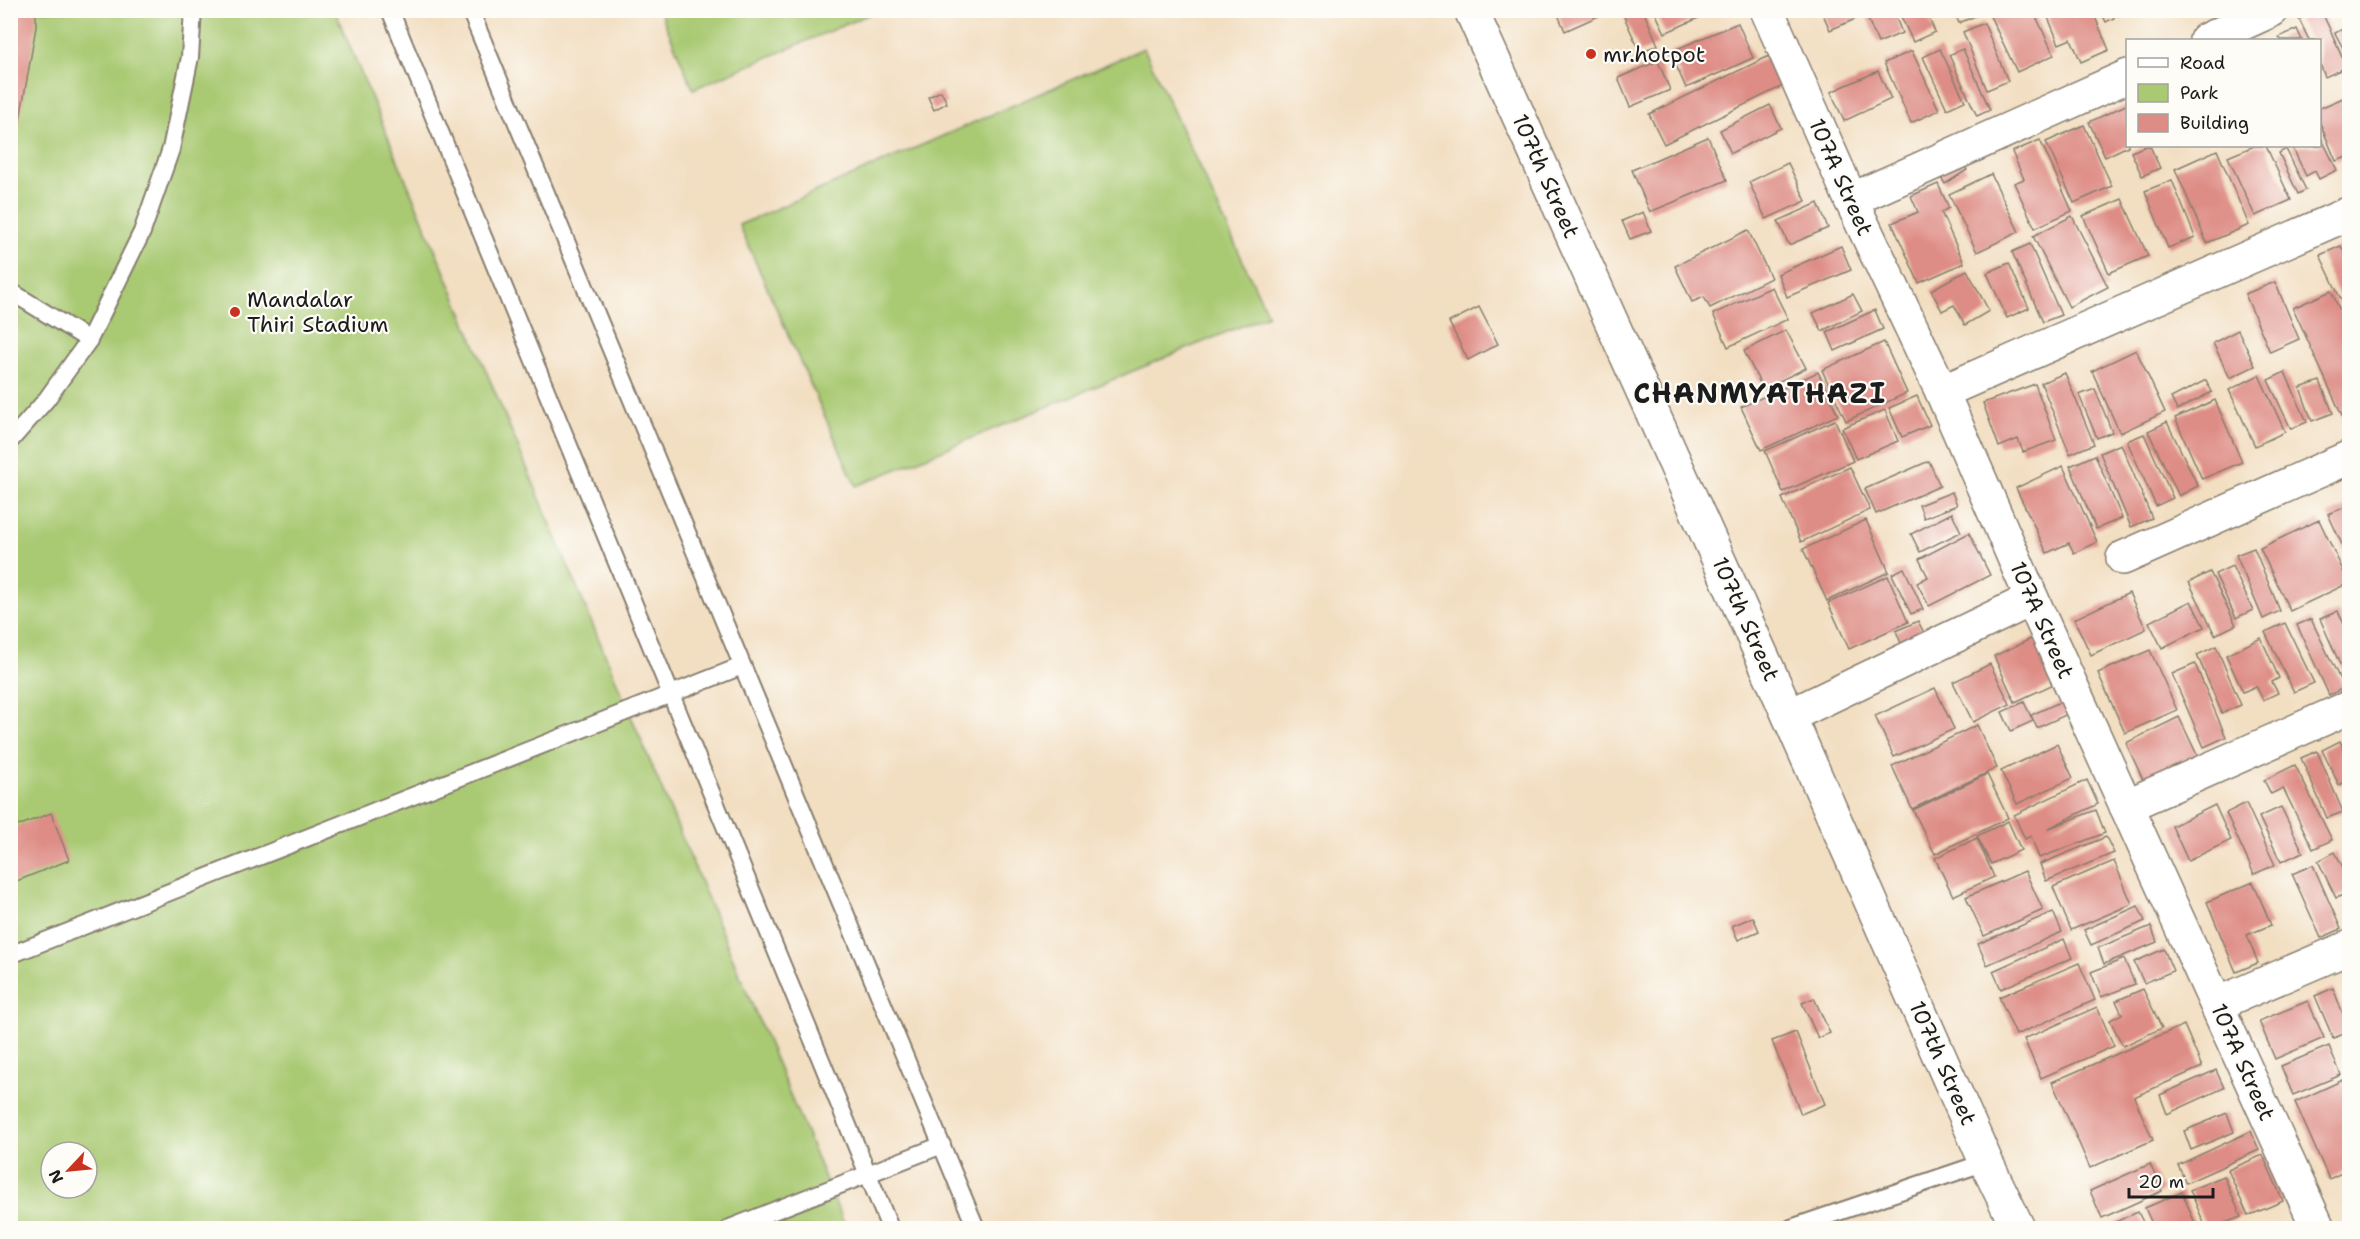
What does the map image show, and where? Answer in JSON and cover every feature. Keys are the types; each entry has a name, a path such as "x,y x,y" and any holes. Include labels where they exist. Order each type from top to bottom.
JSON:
{"street":[{"name":"107th Street","path":"1471,10 1789,716 1986,1162 2018,1228"},
{"name":"107A Street","path":"1767,10 1851,200 1942,392 2032,599 2318,1228"},
{"path":"2208,39 2272,10"},
{"path":"1851,200 2126,76"},
{"path":"1942,392 2349,213"},
{"path":"2123,558 2349,457"},
{"path":"1789,716 2032,599"},
{"path":"2126,806 2349,707"},
{"path":"2217,1004 2349,947"}],"lane":[{"path":"10,441 46,400 89,339 141,232 171,149 190,57 193,10"},
{"path":"390,10 890,1228"},
{"path":"470,10 976,1228"},
{"path":"10,291 89,339"},
{"path":"10,956 742,666"},
{"path":"730,1228 942,1145"},
{"path":"1791,1228 1986,1162"}],"green space":[{"path":"10,11 335,11 846,1228 11,1228"},
{"path":"660,11 877,11 693,89"},
{"path":"1144,48 1268,315 856,486 739,225"}],"building":[{"path":"10,10 36,10 36,27 17,137 10,150"},
{"path":"1556,10 1612,10 1565,31"},
{"path":"1621,10 1643,10 1658,45 1640,52"},
{"path":"1654,10 1703,10 1705,15 1665,33"},
{"path":"1821,10 1857,10 1860,17 1830,30"},
{"path":"1864,10 1893,10 1902,33 1878,43"},
{"path":"1898,10 1925,10 1935,32 1913,42"},
{"path":"1953,10 1981,10 1982,13 1959,23"},
{"path":"2003,10 2033,10 2054,55 2017,72 1990,16"},
{"path":"2045,10 2092,10 2109,50 2081,62 2071,39 2059,44"},
{"path":"2100,10 2111,10 2114,18 2106,22"},
{"path":"2117,10 2130,10 2119,16"},
{"path":"2321,10 2347,67 2325,77 2321,67 2321,39 2309,39 2299,19"},
{"path":"1738,23 1753,58 1686,88 1670,52"},
{"path":"1984,23 2008,81 1987,90 1963,32"},
{"path":"2350,25 2350,61 2335,33"},
{"path":"2297,29 2302,39 2280,39 2279,37"},
{"path":"1940,49 1965,101 1947,109 1923,57"},
{"path":"1963,49 1990,110 1977,116 1949,55"},
{"path":"1912,51 1939,110 1911,123 1884,63"},
{"path":"1769,56 1783,86 1664,144 1649,114"},
{"path":"1658,61 1670,90 1630,107 1618,78"},
{"path":"1878,71 1891,99 1844,121 1831,92"},
{"path":"941,91 947,103 934,110 928,97"},
{"path":"2350,95 2350,156 2336,161 2321,125 2321,108"},
{"path":"1770,105 1781,128 1731,153 1720,130"},
{"path":"2126,105 2126,147 2105,157 2089,122"},
{"path":"2084,125 2112,186 2074,203 2046,142"},
{"path":"1708,137 1727,180 1650,212 1632,170"},
{"path":"2321,137 2337,170 2319,179 2315,171 2306,176 2292,147 2321,147"},
{"path":"2040,140 2072,211 2035,228 2014,183 2024,179 2012,152"},
{"path":"2150,147 2160,168 2142,176 2131,152"},
{"path":"2252,147 2266,147 2291,200 2255,216 2228,157"},
{"path":"2286,149 2306,190 2298,194 2279,153"},
{"path":"2217,150 2249,225 2207,243 2175,169"},
{"path":"1960,158 1967,170 1945,184 1937,171"},
{"path":"1788,163 1806,201 1766,219 1749,182"},
{"path":"1991,174 2019,232 1977,252 1949,194"},
{"path":"2172,180 2195,237 2168,248 2145,191"},
{"path":"1938,184 1949,208 1941,212 1964,263 1919,283 1892,223 1918,212 1911,196"},
{"path":"2122,199 2148,256 2109,273 2083,216"},
{"path":"1818,203 1828,228 1789,245 1778,221"},
{"path":"1643,212 1651,231 1630,239 1622,221"},
{"path":"2072,216 2108,287 2069,307 2033,236"},
{"path":"1748,230 1771,278 1710,308 1704,297 1692,302 1675,266"},
{"path":"2030,244 2061,315 2043,322 2012,252"},
{"path":"1841,246 1851,270 1787,297 1778,274"},
{"path":"2341,246 2350,264 2350,319 2320,255"},
{"path":"2009,263 2029,308 2007,318 1987,273"},
{"path":"1967,270 1989,311 1965,325 1954,305 1942,311 1931,290"},
{"path":"2275,282 2299,339 2270,352 2245,294"},
{"path":"1772,287 1788,319 1728,347 1713,314"},
{"path":"2331,291 2350,332 2350,426 2347,427 2293,308"},
{"path":"1853,294 1862,311 1822,331 1813,313"},
{"path":"1479,307 1498,344 1468,360 1449,322"},
{"path":"1875,310 1883,329 1835,351 1827,332"},
{"path":"1786,330 1806,368 1763,389 1744,351"},
{"path":"2238,330 2255,366 2230,378 2213,343"},
{"path":"1884,342 1907,393 1846,421 1822,370"},
{"path":"2136,350 2165,412 2120,433 2092,371"},
{"path":"1818,372 1838,415 1761,450 1741,407"},
{"path":"2285,372 2307,422 2291,429 2268,380"},
{"path":"2065,373 2094,444 2070,454 2041,383"},
{"path":"2259,375 2285,432 2255,446 2229,390"},
{"path":"2206,380 2212,392 2177,410 2171,398"},
{"path":"2320,381 2333,413 2312,421 2300,388"},
{"path":"2035,384 2056,440 2023,452 2018,439 1999,447 1983,403"},
{"path":"2095,389 2112,432 2097,438 2079,395"},
{"path":"1917,396 1930,425 1902,437 1889,408"},
{"path":"2215,400 2242,462 2202,479 2175,418"},
{"path":"1885,410 1898,441 1856,459 1842,428"},
{"path":"1835,420 1853,461 1783,492 1765,451"},
{"path":"2167,422 2198,486 2179,496 2148,431"},
{"path":"2144,434 2173,498 2156,506 2127,441"},
{"path":"2121,444 2152,518 2131,527 2100,453"},
{"path":"2095,455 2122,518 2096,529 2070,466"},
{"path":"1929,461 1940,486 1876,514 1865,489"},
{"path":"2063,466 2097,542 2074,553 2069,543 2047,553 2016,488"},
{"path":"1850,467 1870,510 1801,542 1782,498"},
{"path":"1952,492 1957,505 1924,518 1919,505"},
{"path":"2348,506 2350,509 2350,562 2328,514"},
{"path":"1952,513 1961,532 1920,552 1911,534"},
{"path":"1866,520 1889,572 1827,601 1803,549"},
{"path":"2319,520 2349,583 2290,611 2260,548"},
{"path":"1969,533 1990,575 1929,606 1917,583 1928,577 1919,559"},
{"path":"2254,548 2280,611 2263,619 2236,555"},
{"path":"2232,566 2253,610 2236,618 2215,574"},
{"path":"1904,568 1923,609 1911,614 1892,574"},
{"path":"2210,572 2236,625 2215,635 2189,582"},
{"path":"1888,576 1908,622 1849,649 1828,603"},
{"path":"2129,593 2146,629 2091,655 2074,619"},
{"path":"2191,601 2204,627 2162,648 2149,622"},
{"path":"2338,611 2350,637 2350,676 2346,678 2320,619"},
{"path":"2311,619 2344,688 2329,695 2297,625"},
{"path":"1918,621 1926,637 1903,648 1896,631"},
{"path":"2285,623 2314,683 2294,692 2265,632"},
{"path":"2035,637 2056,683 2015,702 1994,656"},
{"path":"2261,638 2279,678 2272,682 2278,693 2263,700 2256,686 2243,692 2226,655"},
{"path":"2216,646 2241,705 2222,713 2197,655"},
{"path":"2150,650 2177,710 2125,733 2098,673"},
{"path":"1990,664 2010,704 1973,722 1953,682"},
{"path":"2195,664 2226,737 2204,747 2172,674"},
{"path":"1935,688 1954,729 1894,757 1875,716"},
{"path":"2062,701 2068,714 2037,728 2031,715"},
{"path":"2024,702 2033,721 2011,731 2002,712"},
{"path":"2179,717 2198,757 2144,782 2126,743"},
{"path":"1977,725 1997,768 1912,809 1892,766"},
{"path":"2340,741 2350,761 2350,780 2339,785 2322,750"},
{"path":"2057,744 2073,778 2017,804 2001,771"},
{"path":"2317,751 2343,812 2327,818 2301,758"},
{"path":"2295,765 2332,840 2313,849 2283,788 2271,794 2264,780"},
{"path":"1987,774 2008,818 1935,854 1913,810"},
{"path":"2087,780 2098,804 2047,829 2096,810 2105,833 2039,858 2031,836 2025,839 2014,815"},
{"path":"2246,803 2275,865 2254,874 2226,813"},
{"path":"2215,805 2231,840 2188,861 2172,826"},
{"path":"2281,807 2303,852 2281,862 2259,817"},
{"path":"51,813 69,860 12,883 10,878 10,829"},
{"path":"2008,821 2021,850 1991,864 1977,836"},
{"path":"2106,837 2114,853 2046,881 2040,864"},
{"path":"1977,838 1994,877 1953,896 1935,858"},
{"path":"2335,852 2350,881 2350,892 2336,898 2318,861"},
{"path":"2114,861 2132,904 2071,930 2053,887"},
{"path":"2313,865 2341,929 2321,938 2292,874"},
{"path":"2025,871 2043,910 1984,936 1966,897"},
{"path":"2253,882 2271,925 2247,935 2258,963 2236,972 2207,902"},
{"path":"2138,906 2145,921 2091,945 2084,930"},
{"path":"2053,912 2062,932 1987,965 1978,944"},
{"path":"1753,917 1759,931 1738,940 1732,926"},
{"path":"2151,926 2157,942 2104,964 2098,948"},
{"path":"2064,939 2072,958 2001,989 1993,971"},
{"path":"2164,949 2173,971 2144,983 2134,962"},
{"path":"2124,959 2135,984 2101,997 2091,972"},
{"path":"2079,963 2095,1000 2016,1035 1999,997"},
{"path":"2333,988 2350,1032 2333,1038 2315,996"},
{"path":"2143,989 2162,1028 2123,1046 2110,1020 2122,1014 2116,1001"},
{"path":"1814,998 1830,1033 1818,1038 1802,1003"},
{"path":"2308,1001 2324,1038 2275,1059 2259,1021"},
{"path":"2097,1007 2114,1046 2041,1078 2024,1039"},
{"path":"2184,1025 2202,1067 2134,1097 2153,1140 2090,1168 2052,1082"},
{"path":"1796,1032 1825,1104 1801,1114 1772,1041"},
{"path":"2329,1046 2341,1075 2293,1095 2281,1066"},
{"path":"2216,1070 2224,1088 2167,1114 2160,1095"},
{"path":"2343,1080 2350,1094 2350,1169 2329,1179 2295,1102"},
{"path":"2227,1113 2234,1132 2191,1150 2184,1131"},
{"path":"2251,1131 2259,1150 2186,1183 2178,1165"},
{"path":"2263,1155 2283,1201 2248,1216 2228,1170"},
{"path":"2150,1164 2162,1191 2102,1218 2090,1191"},
{"path":"2224,1176 2241,1217 2206,1228 2190,1190"},
{"path":"2182,1192 2197,1228 2154,1228 2145,1208"},
{"path":"2138,1212 2146,1228 2118,1228 2115,1222"}],"place":[{"name":"mr.hotpot","path":"1591,54"},
{"name":"Mandalar Thiri Stadium","path":"235,312"}],"district":[{"name":"CHANMYATHAZI","path":"1760,393"}]}
